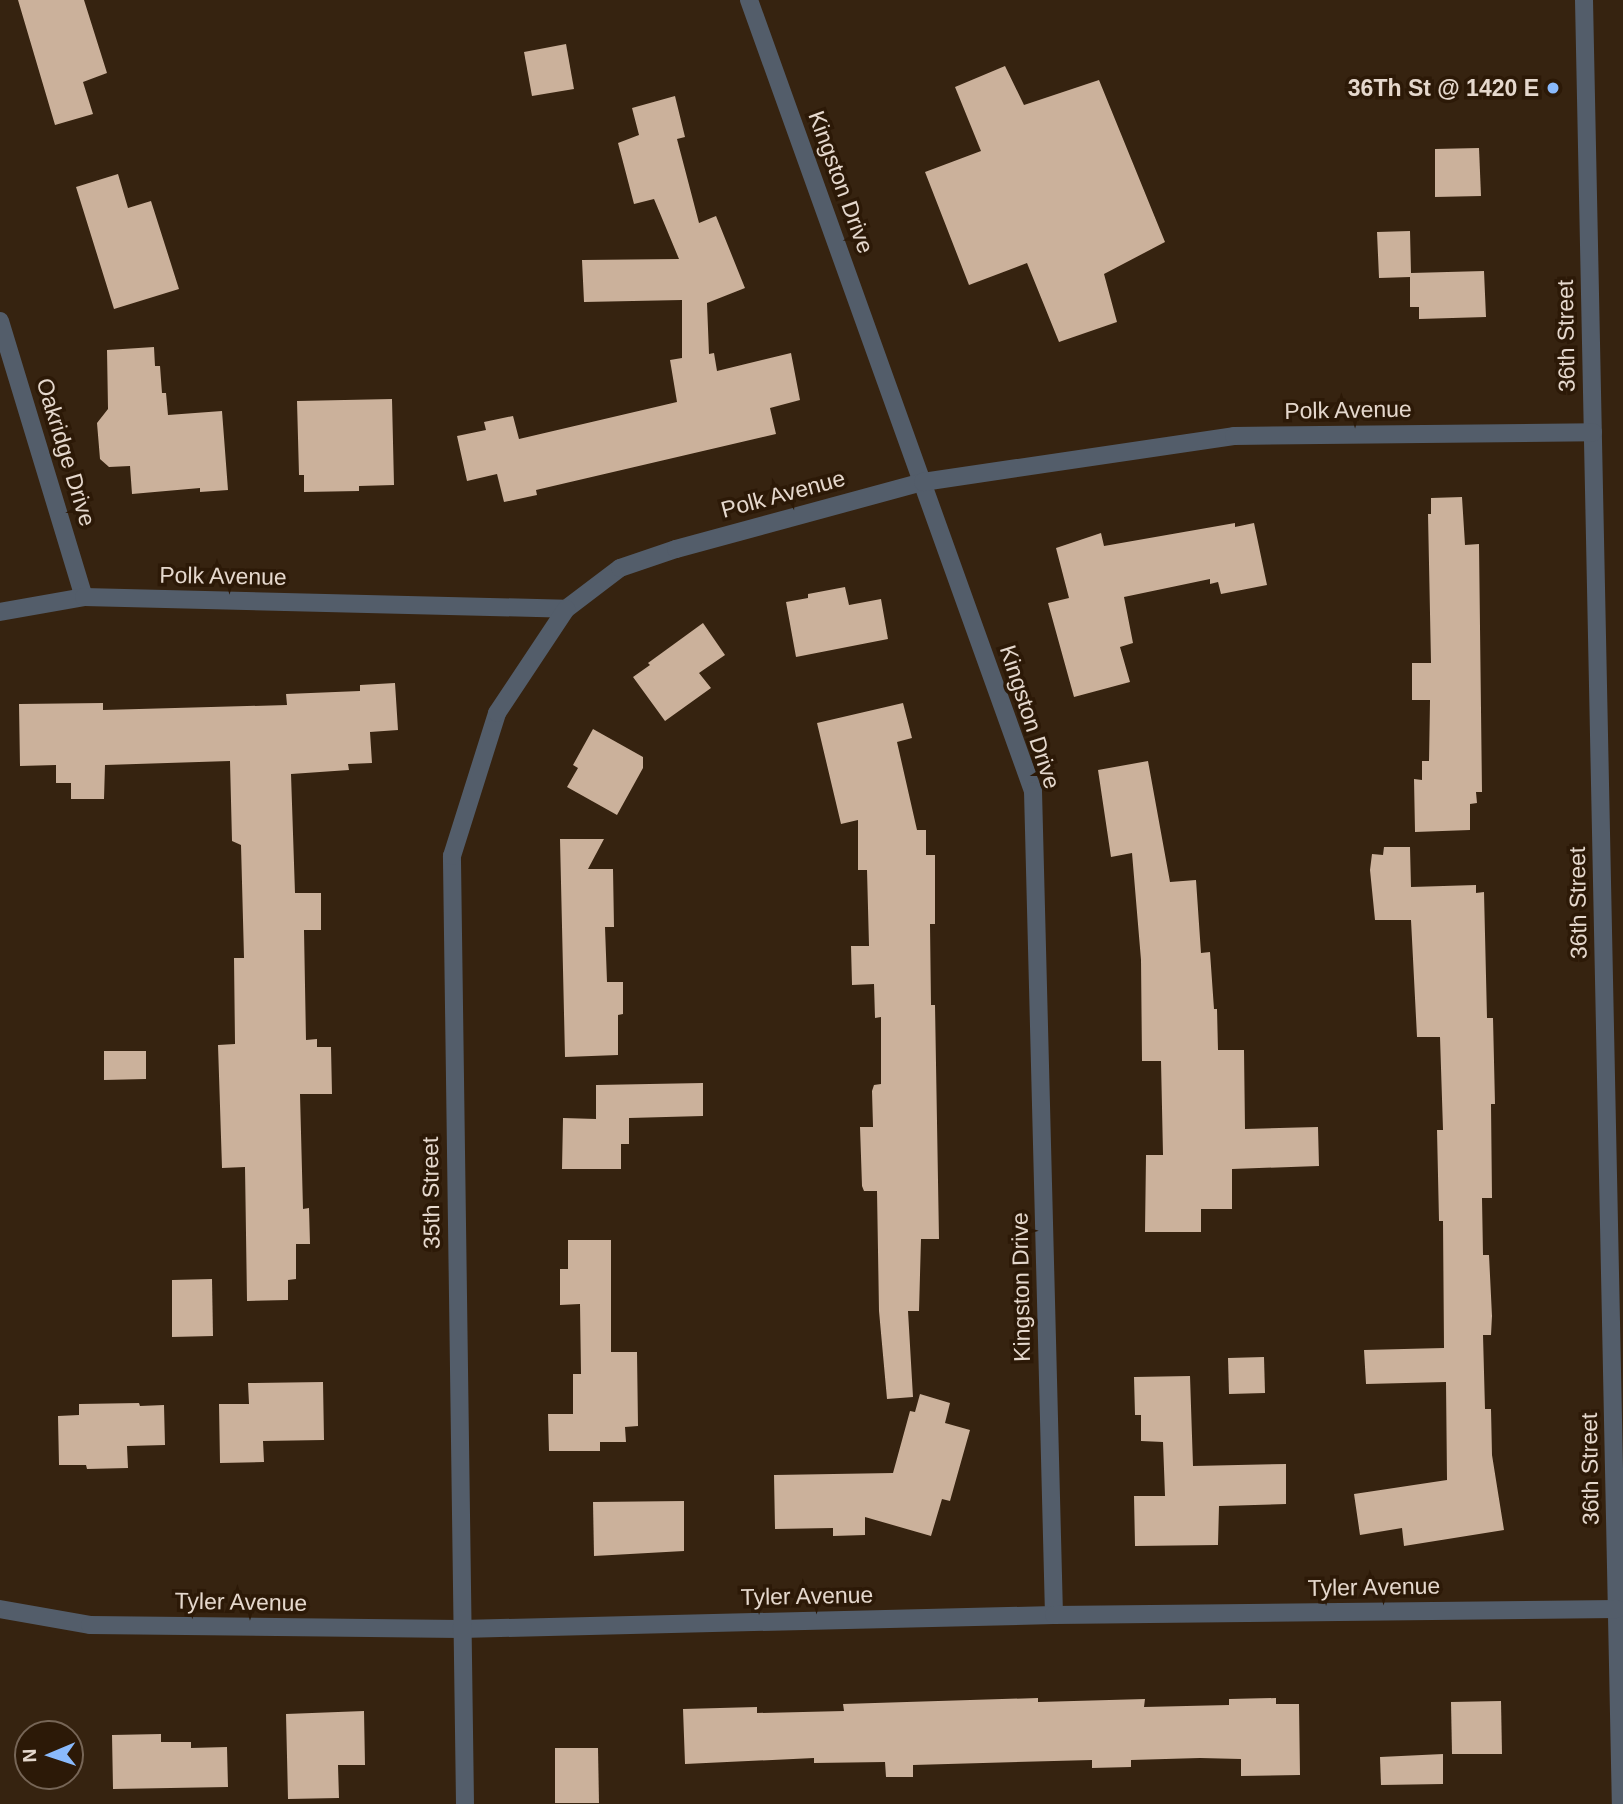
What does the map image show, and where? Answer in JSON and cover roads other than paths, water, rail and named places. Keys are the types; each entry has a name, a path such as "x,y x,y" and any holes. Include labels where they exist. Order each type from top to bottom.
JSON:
{"street":[{"name":"Kingston Drive","path":"749,0 1033,792 1054,1615"},
{"name":"36th Street","path":"1584,0 1619,1526 1617,1609 1621,1804"},
{"name":"Oakridge Drive","path":"0,321 84,597"},
{"name":"Polk Avenue","path":"0,612 84,597 566,609 620,568 676,549 923,482 1234,436 1593,432"},
{"name":"35th Street","path":"465,1804 452,856 497,713 566,609"},
{"name":"Tyler Avenue","path":"0,1609 90,1625 461,1629 1054,1615 1617,1609"}],"place":[{"name":"36Th St @ 1420 E","path":"1553,88"}]}
